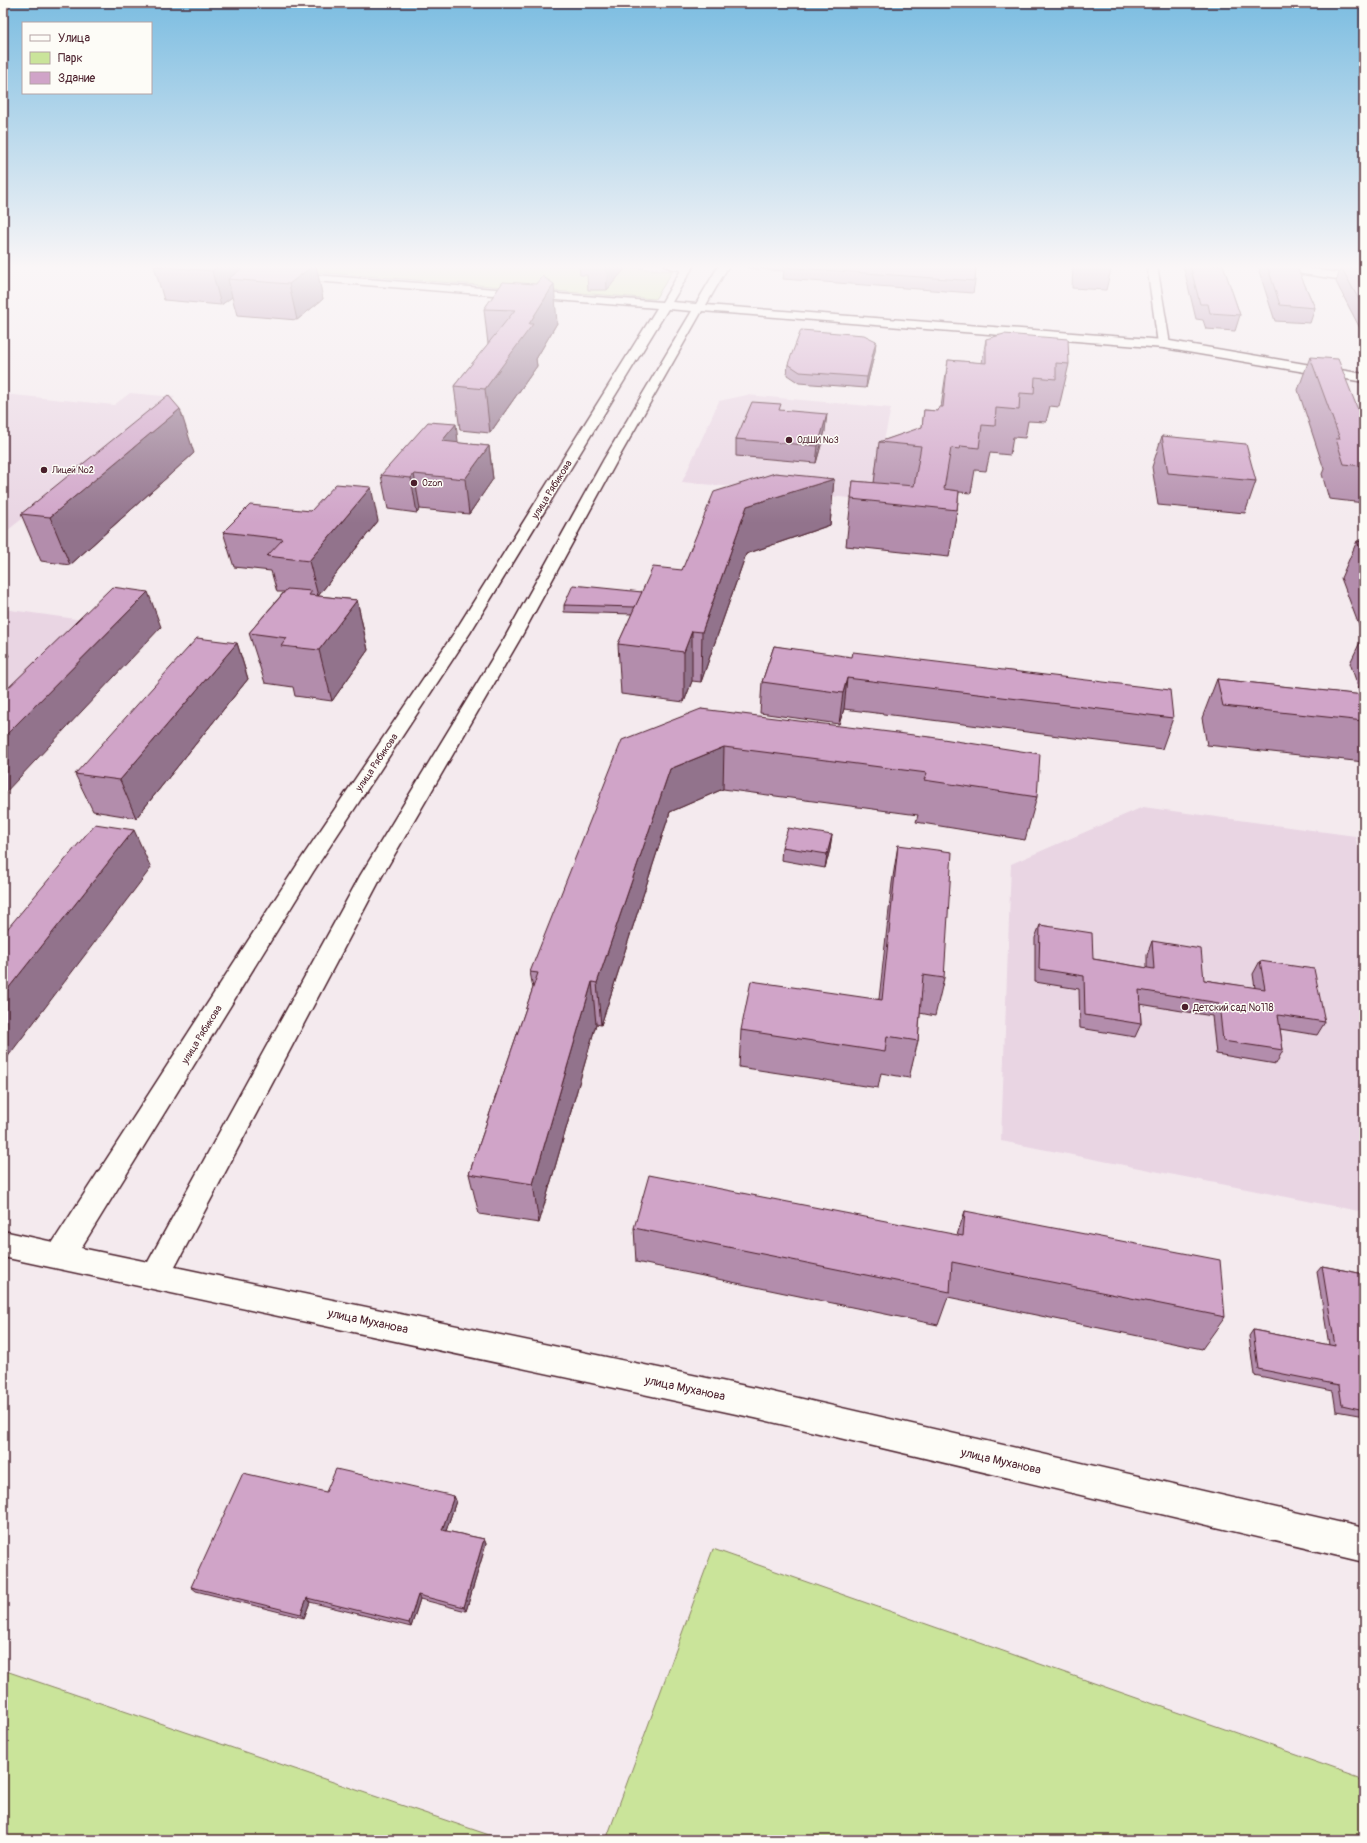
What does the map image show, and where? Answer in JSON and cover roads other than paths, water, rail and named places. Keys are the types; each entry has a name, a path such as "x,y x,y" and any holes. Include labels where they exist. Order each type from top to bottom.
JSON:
{"street":[{"name":"улица Рябикова","path":"60,1256 306,867 462,634 635,351"},
{"path":"155,1276 371,876 512,639 608,465 675,351"},
{"path":"1205,351 1364,378"},
{"name":"улица Муханова","path":"3,1244 755,1403 1364,1545"}],"place":[{"name":"ОДШИ №3","path":"789,440"},
{"name":"Лицей №2","path":"44,470"},
{"name":"Ozon","path":"414,483"},
{"name":"Детский сад №118","path":"1185,1007"}]}
